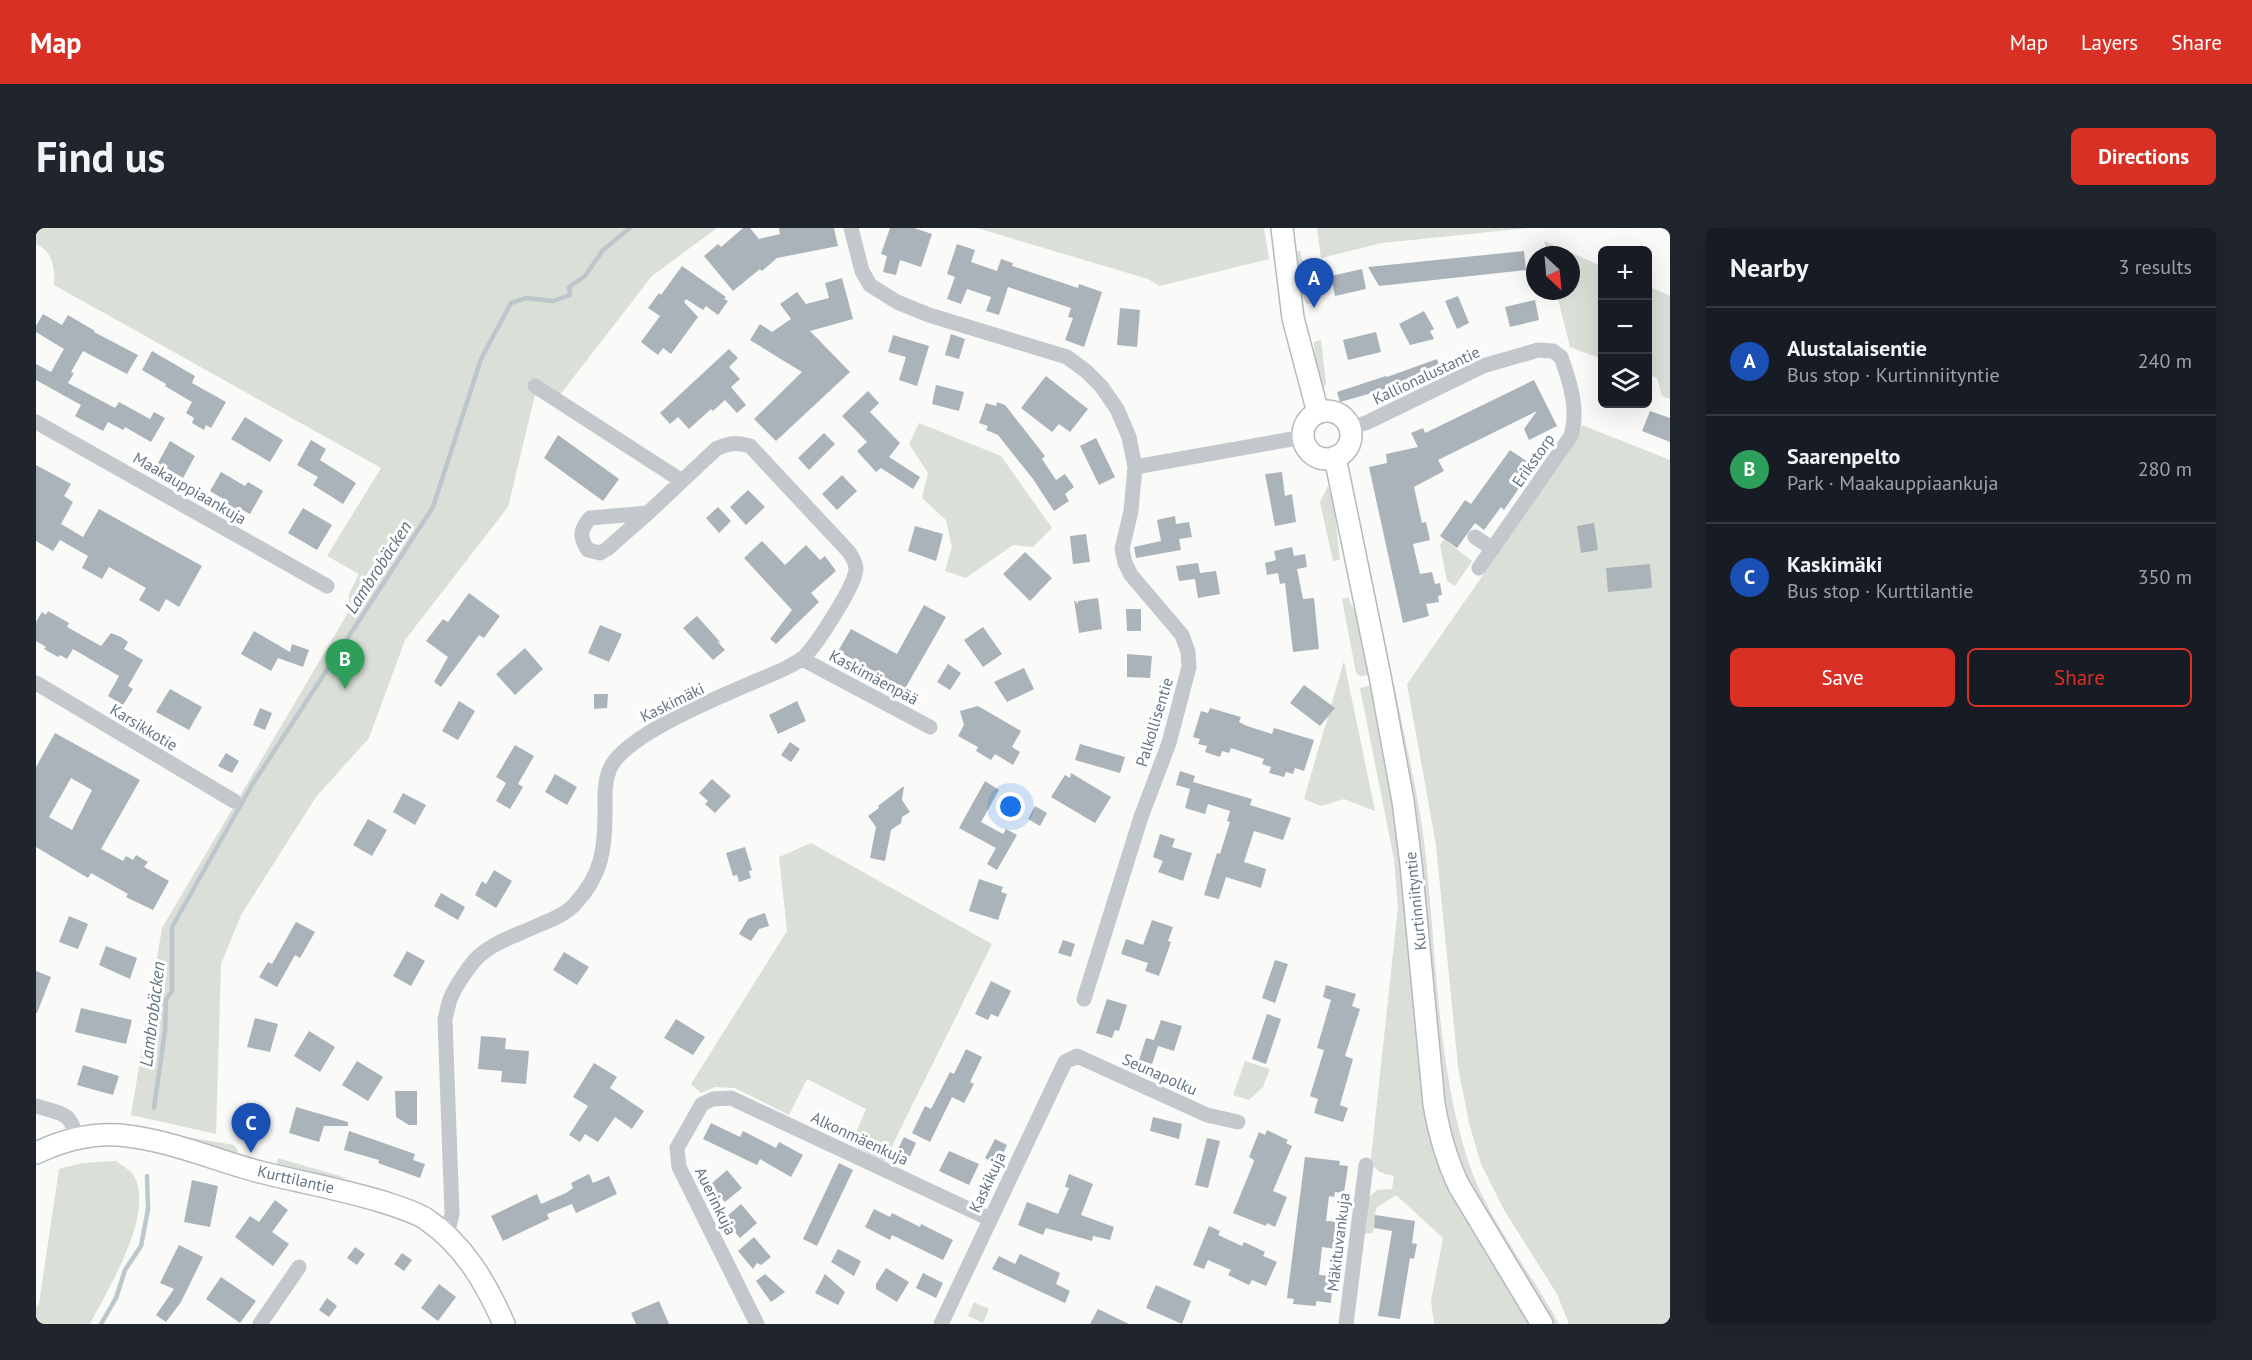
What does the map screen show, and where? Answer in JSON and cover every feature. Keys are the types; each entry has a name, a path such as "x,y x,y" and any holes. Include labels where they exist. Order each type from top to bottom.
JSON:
{"street":[{"name":"Palkollisentie","path":"851,228 862,271 873,287 897,302 929,315 1067,357 1101,386 1117,409 1129,437 1135,466 1131,511 1122,549 1125,563 1131,575 1182,635 1188,652 1189,667 1169,743 1141,817 1084,999"},
{"path":"1286,235 1293,318 1318,412"},
{"name":"Kallionalustantie","path":"1350,428 1368,422 1483,366 1538,350 1553,351"},
{"name":"Erikstorp","path":"1479,568 1571,436 1575,410 1561,357 1553,351"},
{"path":"536,386 682,481"},
{"path":"1318,412 1338,414 1343,417 1350,428 1349,443 1341,454 1335,457 1317,456 1307,448 1303,437 1308,420 1318,412"},
{"name":"Maakauppiaankuja","path":"36,422 327,586"},
{"path":"1135,466 1303,437"},
{"name":"Kaskimäki","path":"447,1235 452,1214 446,1019 451,997 478,956 507,938 562,914 574,906 588,888 603,855 605,786 609,768 617,757 630,744 654,728 802,659 821,637 856,569 849,552 750,446 740,443 728,443 716,449 648,513"},
{"name":"Kurtinniityntie","path":"1335,457 1403,801 1412,864 1439,1138 1447,1162 1459,1186 1542,1324"},
{"path":"1475,537 1492,549"},
{"name":"Kaskimäenpää","path":"802,659 930,727"},
{"name":"Karsikkotie","path":"36,684 234,801"},
{"name":"Seunapolku","path":"1070,1059 1077,1056 1207,1115 1238,1122"},
{"name":"Kaskikuja","path":"941,1324 1065,1062 1070,1059"},
{"name":"Alkonmäenkuja","path":"713,1099 731,1098 990,1219"},
{"name":"Auerinkuja","path":"713,1099 702,1104 677,1148 677,1157 679,1167 757,1324"},
{"path":"36,1106 68,1117 77,1137"},
{"name":"Kurttilantie","path":"36,1153 77,1137 122,1135 165,1144 261,1172 333,1188 393,1205 424,1218 447,1235 476,1270 504,1324"},
{"name":"Mäkituvankuja","path":"1346,1324 1366,1166"},
{"path":"260,1324 299,1267"}],"shaded area":[{"path":"36,228 717,228 652,276 559,396 544,386 535,395 508,507 405,640 369,738 316,797 241,915 221,964 216,1134 131,1115 162,928 349,611 349,594 359,574 327,556 381,468 54,285 52,261 46,251 36,244"},
{"path":"977,228 1264,228 1269,259 1160,286 1148,279"},
{"path":"1317,228 1529,228 1382,243 1321,258"},
{"path":"1544,241 1556,246 1545,246"},
{"path":"1296,251 1300,251 1313,303 1306,304 1300,288"},
{"path":"1580,257 1598,264 1598,358 1570,347 1558,300 1580,300"},
{"path":"1652,288 1670,296 1670,399 1662,396 1657,378 1652,376"},
{"path":"1321,340 1326,383 1322,388 1315,366 1314,342"},
{"path":"919,423 1001,456 1052,528 1033,547 1013,545 966,578 945,571 952,547 946,520 922,498 928,473 909,444"},
{"path":"1582,425 1670,460 1670,1324 1569,1324 1557,1294 1504,1210 1481,1164 1469,1123 1458,1067 1436,845 1407,684 1576,442"},
{"path":"1328,486 1334,503 1340,560 1333,561 1320,502"},
{"path":"1444,539 1472,561 1455,586 1447,581 1440,545"},
{"path":"1348,597 1360,623 1370,675 1360,676 1356,673 1342,599"},
{"path":"1344,661 1375,811 1344,799 1321,806 1304,799"},
{"path":"1394,684 1424,841 1443,1042 1457,1122 1468,1161 1486,1203 1559,1324 1550,1324 1451,1154 1389,685"},
{"path":"1372,685 1398,831 1433,1147 1441,1174 1532,1324 1434,1324 1431,1301 1443,1238 1396,1195 1376,1208 1373,1233 1363,1234 1367,1199 1377,1190 1392,1189 1394,1176 1376,1169 1371,1158 1398,907 1394,859 1360,688"},
{"path":"811,843 992,944 884,1162 851,1144 866,1109 807,1079 789,1115 735,1088 715,1087 701,1093 691,1084 787,931 779,857"},
{"path":"1245,1061 1270,1069 1263,1087 1249,1100 1233,1095"},
{"path":"178,1137 234,1145 238,1151 236,1156"},
{"path":"278,1158 350,1179 309,1174 276,1166"},
{"path":"116,1161 133,1174 139,1192 139,1210 134,1230 117,1272 90,1324 36,1324 36,1307 39,1304 59,1169 82,1163"},
{"path":"974,1302 989,1309 983,1323 968,1316"}],"building":[{"path":"743,228 750,228 759,239 780,234 779,228 834,228 838,246 777,258 733,291 704,256 718,244 721,247"},
{"path":"890,228 914,228 932,234 921,267 900,260 896,275 883,272 887,256 881,254"},
{"path":"957,244 975,250 971,262 997,271 1001,259 1013,263 1012,266 1078,288 1079,284 1102,292 1084,347 1065,340 1073,318 1068,317 1071,308 1008,287 999,315 986,311 991,297 967,289 961,304 947,299 955,277 947,274"},
{"path":"1524,251 1526,270 1379,286 1368,267"},
{"path":"682,266 726,297 724,299 728,301 718,315 706,306 703,310 686,299 684,302 698,317 671,354 663,348 658,355 641,342 660,316 648,308 659,293 661,295"},
{"path":"1362,269 1366,289 1335,296 1331,276"},
{"path":"842,278 853,319 810,331 850,372 776,441 754,419 802,372 750,340 760,324 772,332 791,319 780,304 797,292 806,304 829,298 825,283"},
{"path":"1458,296 1469,323 1457,329 1445,301"},
{"path":"1535,300 1539,320 1510,327 1505,307"},
{"path":"1120,308 1140,310 1137,347 1117,345"},
{"path":"1424,311 1434,329 1430,331 1434,339 1410,345 1399,324"},
{"path":"43,314 62,325 68,315 94,332 138,355 127,374 83,351 71,372 74,373 68,383 115,408 119,402 150,419 154,412 165,418 151,442 125,427 123,430 108,422 103,431 75,416 81,405 36,380 36,364 51,372 64,349 36,332 36,326"},
{"path":"1376,332 1381,352 1348,360 1343,340"},
{"path":"951,334 965,339 959,359 945,355"},
{"path":"893,335 929,346 917,386 899,380 906,357 888,352"},
{"path":"729,349 738,358 729,367 740,379 731,387 746,405 737,413 725,400 689,429 678,417 670,424 660,413"},
{"path":"152,351 195,376 192,383 226,402 211,428 206,425 204,430 192,423 194,418 186,413 192,402 142,370"},
{"path":"1437,359 1439,365 1404,384 1340,402 1337,392"},
{"path":"1046,376 1088,409 1070,432 1059,424 1052,432 1021,408"},
{"path":"1534,380 1557,426 1529,440 1524,429 1537,411 1438,460 1444,471 1414,487 1422,523 1426,522 1430,540 1413,544 1420,574 1432,572 1435,584 1440,583 1442,595 1438,596 1439,602 1426,604 1429,616 1403,623 1369,467 1387,463 1386,454 1418,447 1411,433 1423,428 1425,433"},
{"path":"936,385 964,392 959,411 932,404"},
{"path":"868,391 879,403 870,412 900,443 889,457 920,477 913,489 881,468 876,472 857,451 867,442 842,416"},
{"path":"997,402 1005,405 1045,456 1042,459 1056,480 1065,474 1074,487 1065,494 1069,501 1054,511 1033,479 998,435 986,430 988,426 979,423 986,403 996,406"},
{"path":"1650,411 1670,418 1670,442 1642,431"},
{"path":"245,417 283,440 270,462 231,439"},
{"path":"824,433 835,444 809,470 798,458"},
{"path":"558,435 619,479 603,501 544,458"},
{"path":"1096,438 1115,477 1099,485 1080,446"},
{"path":"311,440 326,449 320,460 356,483 343,504 313,485 318,477 297,465"},
{"path":"170,441 195,456 183,478 158,463"},
{"path":"1510,450 1534,466 1504,510 1501,507 1484,530 1475,523 1457,548 1440,536 1465,500 1471,504"},
{"path":"36,465 71,484 64,496 73,502 61,524 83,537 99,509 202,566 179,607 166,599 159,612 139,600 146,588 109,567 102,579 82,568 88,556 60,540 53,551 36,541"},
{"path":"221,472 245,486 248,482 263,491 250,514 223,503 225,500 210,491"},
{"path":"1282,472 1285,496 1292,494 1296,522 1275,526 1265,474"},
{"path":"842,475 857,491 837,510 822,494"},
{"path":"748,490 765,507 746,525 730,507"},
{"path":"718,507 731,521 719,533 706,518"},
{"path":"303,508 332,525 317,550 288,533"},
{"path":"1175,516 1176,524 1189,522 1192,537 1179,539 1181,550 1136,558 1134,547 1161,541 1157,520"},
{"path":"1594,523 1598,550 1581,553 1577,526"},
{"path":"915,526 943,534 936,561 908,551"},
{"path":"1086,534 1090,562 1073,564 1070,536"},
{"path":"762,541 785,565 806,545 820,560 825,556 836,571 811,593 819,602 776,644 770,639 792,610 744,558"},
{"path":"1292,547 1294,556 1305,554 1307,567 1297,569 1303,599 1314,598 1319,649 1293,652 1285,583 1280,584 1278,573 1267,575 1265,563 1276,560 1274,551"},
{"path":"1025,552 1052,578 1030,601 1003,574"},
{"path":"1198,563 1200,573 1216,571 1220,594 1198,598 1195,579 1179,581 1176,566"},
{"path":"1650,564 1652,588 1608,592 1606,568"},
{"path":"469,593 500,616 484,638 479,635 441,687 434,682 448,657 426,641 443,619 448,622"},
{"path":"1098,598 1102,629 1079,633 1074,600 1078,604 1078,601"},
{"path":"924,605 946,617 902,694 881,682 884,677 838,651 851,629 897,654"},
{"path":"1126,609 1141,609 1141,631 1127,631"},
{"path":"48,611 69,623 67,627 101,646 111,633 121,637 128,642 124,649 143,660 128,686 133,689 123,705 108,696 119,676 73,649 67,659 44,649 46,647 36,641 36,622 42,612 46,615"},
{"path":"697,616 725,650 713,660 683,628"},
{"path":"600,625 622,634 609,662 588,653"},
{"path":"983,627 1002,654 983,667 964,640"},
{"path":"254,631 290,652 292,644 309,650 303,667 278,658 271,671 241,654"},
{"path":"525,648 543,669 515,695 496,674"},
{"path":"1127,654 1152,656 1150,678 1127,677"},
{"path":"948,664 961,673 950,690 937,682"},
{"path":"1024,668 1034,689 1007,702 994,682"},
{"path":"1304,685 1335,708 1320,726 1290,703"},
{"path":"170,689 202,707 189,730 156,712"},
{"path":"594,694 608,694 607,708 594,709"},
{"path":"459,701 475,711 458,740 442,731"},
{"path":"797,701 806,721 778,734 769,715"},
{"path":"978,706 1021,731 1012,747 1020,752 1013,765 995,754 991,760 976,751 978,747 958,736 964,725 960,711"},
{"path":"260,708 272,713 265,730 253,725"},
{"path":"1210,708 1241,717 1239,722 1272,734 1274,728 1314,740 1304,771 1295,768 1293,774 1286,772 1284,777 1269,773 1271,767 1262,764 1264,759 1231,748 1229,753 1222,751 1220,757 1205,752 1207,746 1198,744 1200,739 1193,737 1201,711 1208,713"},
{"path":"55,733 140,780 101,849 123,861 126,856 133,860 136,855 148,862 144,867 169,881 153,910 126,897 128,894 91,873 88,878 36,847 36,767","holes":["71,778 92,790 72,830 49,817"]},
{"path":"790,742 800,749 791,762 781,755"},
{"path":"1080,744 1125,757 1120,773 1075,760"},
{"path":"515,745 534,756 518,784 523,787 510,809 496,801 506,783 496,777"},
{"path":"226,753 239,761 232,773 218,766"},
{"path":"1180,771 1195,776 1193,782 1252,799 1250,805 1291,818 1283,840 1254,831 1244,862 1266,869 1261,888 1226,877 1219,899 1204,895 1217,853 1220,854 1230,822 1227,821 1230,811 1208,804 1205,814 1185,808 1190,789 1176,785"},
{"path":"1071,773 1111,797 1095,823 1051,797 1065,775 1070,778"},
{"path":"555,774 577,787 567,805 545,792"},
{"path":"712,779 731,796 715,813 705,804 708,801 699,793"},
{"path":"985,781 999,790 981,822 1003,834 1006,829 1017,835 997,870 987,864 996,848 959,828"},
{"path":"904,786 902,800 910,812 902,817 901,823 891,830 885,861 870,858 876,827 868,816"},
{"path":"403,793 426,805 415,825 393,812"},
{"path":"1035,806 1047,813 1040,826 1028,819"},
{"path":"368,819 387,830 372,856 353,845"},
{"path":"1160,834 1175,839 1172,847 1192,853 1183,881 1158,872 1163,861 1153,857"},
{"path":"745,847 752,870 749,871 751,878 739,882 737,875 733,876 726,853"},
{"path":"494,870 512,881 496,908 475,895 482,881 486,884"},
{"path":"979,879 1003,887 1001,892 1007,894 998,920 969,911"},
{"path":"441,893 465,907 458,920 434,906"},
{"path":"765,913 769,926 759,929 751,941 739,934 748,919"},
{"path":"69,916 88,924 78,949 59,942"},
{"path":"1152,920 1173,927 1168,941 1171,942 1159,976 1145,971 1148,963 1121,954 1126,939 1143,945"},
{"path":"296,922 315,932 300,958 295,955 277,987 259,977 268,962 272,964"},
{"path":"1063,940 1075,944 1071,957 1058,953"},
{"path":"106,946 137,958 130,979 99,965"},
{"path":"407,951 425,961 411,986 393,976"},
{"path":"564,952 589,967 577,985 553,970"},
{"path":"1275,960 1288,964 1275,1003 1262,998"},
{"path":"36,971 51,977 37,1013 36,1013"},
{"path":"991,981 1011,991 998,1017 991,1014 988,1020 975,1014"},
{"path":"1326,985 1356,994 1352,1006 1360,1009 1345,1056 1353,1059 1340,1105 1348,1108 1343,1122 1314,1113 1318,1099 1310,1096 1324,1050 1317,1048 1331,1000 1323,997"},
{"path":"1107,999 1127,1005 1119,1031 1115,1030 1112,1038 1096,1033"},
{"path":"81,1008 132,1020 126,1044 75,1032"},
{"path":"1267,1014 1281,1019 1266,1064 1252,1059"},
{"path":"255,1018 278,1024 270,1052 247,1047"},
{"path":"676,1019 705,1037 693,1055 664,1038"},
{"path":"1161,1020 1182,1026 1174,1051 1158,1046 1152,1064 1139,1060 1146,1038 1154,1040"},
{"path":"309,1031 335,1047 320,1072 294,1056"},
{"path":"481,1036 506,1038 505,1049 529,1051 526,1084 501,1082 502,1071 478,1069"},
{"path":"966,1049 982,1057 970,1082 974,1084 964,1103 952,1097 930,1142 912,1133 925,1106 931,1109 950,1072 954,1074"},
{"path":"357,1061 383,1077 368,1101 342,1085"},
{"path":"594,1063 617,1077 610,1088 644,1111 632,1129 615,1117 598,1142 585,1134 580,1142 569,1135 588,1106 573,1097"},
{"path":"83,1065 119,1076 113,1095 77,1085"},
{"path":"395,1091 417,1091 417,1125 409,1125 396,1117"},
{"path":"296,1107 348,1122 348,1126 324,1126 319,1142 289,1133"},
{"path":"1153,1117 1182,1124 1179,1139 1150,1131"},
{"path":"711,1123 740,1137 743,1131 776,1148 779,1142 803,1155 791,1177 760,1159 757,1165 703,1139"},
{"path":"1267,1130 1288,1140 1286,1143 1292,1146 1273,1191 1287,1197 1275,1227 1267,1223 1266,1226 1233,1213 1253,1164 1254,1160 1249,1157 1259,1132 1265,1135"},
{"path":"349,1131 415,1154 413,1160 425,1164 420,1178 378,1163 379,1160 344,1150"},
{"path":"904,1137 916,1143 907,1163 894,1157"},
{"path":"1207,1138 1220,1141 1208,1188 1195,1185"},
{"path":"995,1139 1007,1145 998,1165 985,1158"},
{"path":"949,1151 979,1164 969,1185 939,1171"},
{"path":"1305,1157 1340,1161 1339,1165 1348,1166 1344,1193 1335,1192 1334,1197 1329,1196 1326,1221 1340,1222 1337,1249 1322,1247 1319,1275 1333,1276 1331,1303 1316,1301 1316,1306 1293,1304 1294,1299 1287,1298"},
{"path":"839,1163 853,1170 817,1246 803,1239"},
{"path":"727,1170 742,1188 725,1202 710,1185"},
{"path":"589,1174 593,1183 609,1176 617,1194 576,1213 572,1204 547,1214 549,1219 503,1241 491,1216 537,1194 541,1204 566,1193 573,1188 571,1183"},
{"path":"1069,1174 1093,1184 1081,1215 1114,1227 1110,1240 1093,1236 1092,1241 1046,1228 1043,1235 1018,1225 1027,1202 1058,1214 1069,1188 1065,1187"},
{"path":"192,1180 218,1186 210,1227 184,1222"},
{"path":"275,1200 288,1210 272,1232 289,1244 273,1266 235,1237 250,1216 259,1222"},
{"path":"741,1204 757,1223 740,1238 724,1219"},
{"path":"874,1209 890,1217 892,1213 920,1227 921,1224 953,1240 943,1260 892,1235 890,1240 865,1227"},
{"path":"1375,1215 1415,1221 1412,1243 1417,1244 1414,1259 1410,1258 1400,1319 1378,1316 1392,1231 1374,1228"},
{"path":"1209,1226 1220,1231 1218,1235 1242,1246 1244,1242 1265,1252 1263,1256 1277,1262 1266,1286 1252,1280 1249,1285 1228,1275 1231,1270 1208,1260 1204,1269 1193,1265"},
{"path":"754,1237 771,1257 761,1265 757,1263 753,1269 738,1251"},
{"path":"179,1245 203,1257 181,1302 166,1322 156,1315 174,1289 160,1283"},
{"path":"355,1247 365,1254 357,1265 347,1258"},
{"path":"838,1249 861,1261 854,1276 831,1262"},
{"path":"402,1253 412,1260 404,1271 394,1264"},
{"path":"1020,1254 1060,1273 1056,1284 1070,1291 1065,1303 992,1269 999,1256 1015,1264"},
{"path":"886,1268 909,1282 897,1302 876,1289 876,1284"},
{"path":"923,1273 943,1283 936,1298 916,1288"},
{"path":"765,1274 785,1292 771,1302 756,1281"},
{"path":"825,1274 845,1292 838,1305 815,1293"},
{"path":"221,1277 256,1301 240,1323 206,1299"},
{"path":"439,1284 456,1297 438,1321 421,1308"},
{"path":"1156,1285 1191,1301 1182,1324 1146,1308"},
{"path":"327,1298 337,1306 329,1317 319,1310"},
{"path":"659,1301 669,1324 636,1324 631,1313"},
{"path":"1098,1309 1129,1324 1090,1324"}],"waterway":[{"name":"Lambrobäcken","path":"154,1108 165,1031 166,1000 172,991 172,927 252,785 433,507 481,359 511,303 526,298 553,301 570,295 569,287 585,276 603,250 630,228"},
{"name":"Lambrobäcken","path":"101,1324 116,1298 125,1270 141,1246 148,1209 147,1176"}],"place":[{"name":"Alustalaisentie","path":"1314,308"},
{"name":"Saarenpelto","path":"345,689"},
{"name":"Kaskimäki","path":"251,1153"}]}
